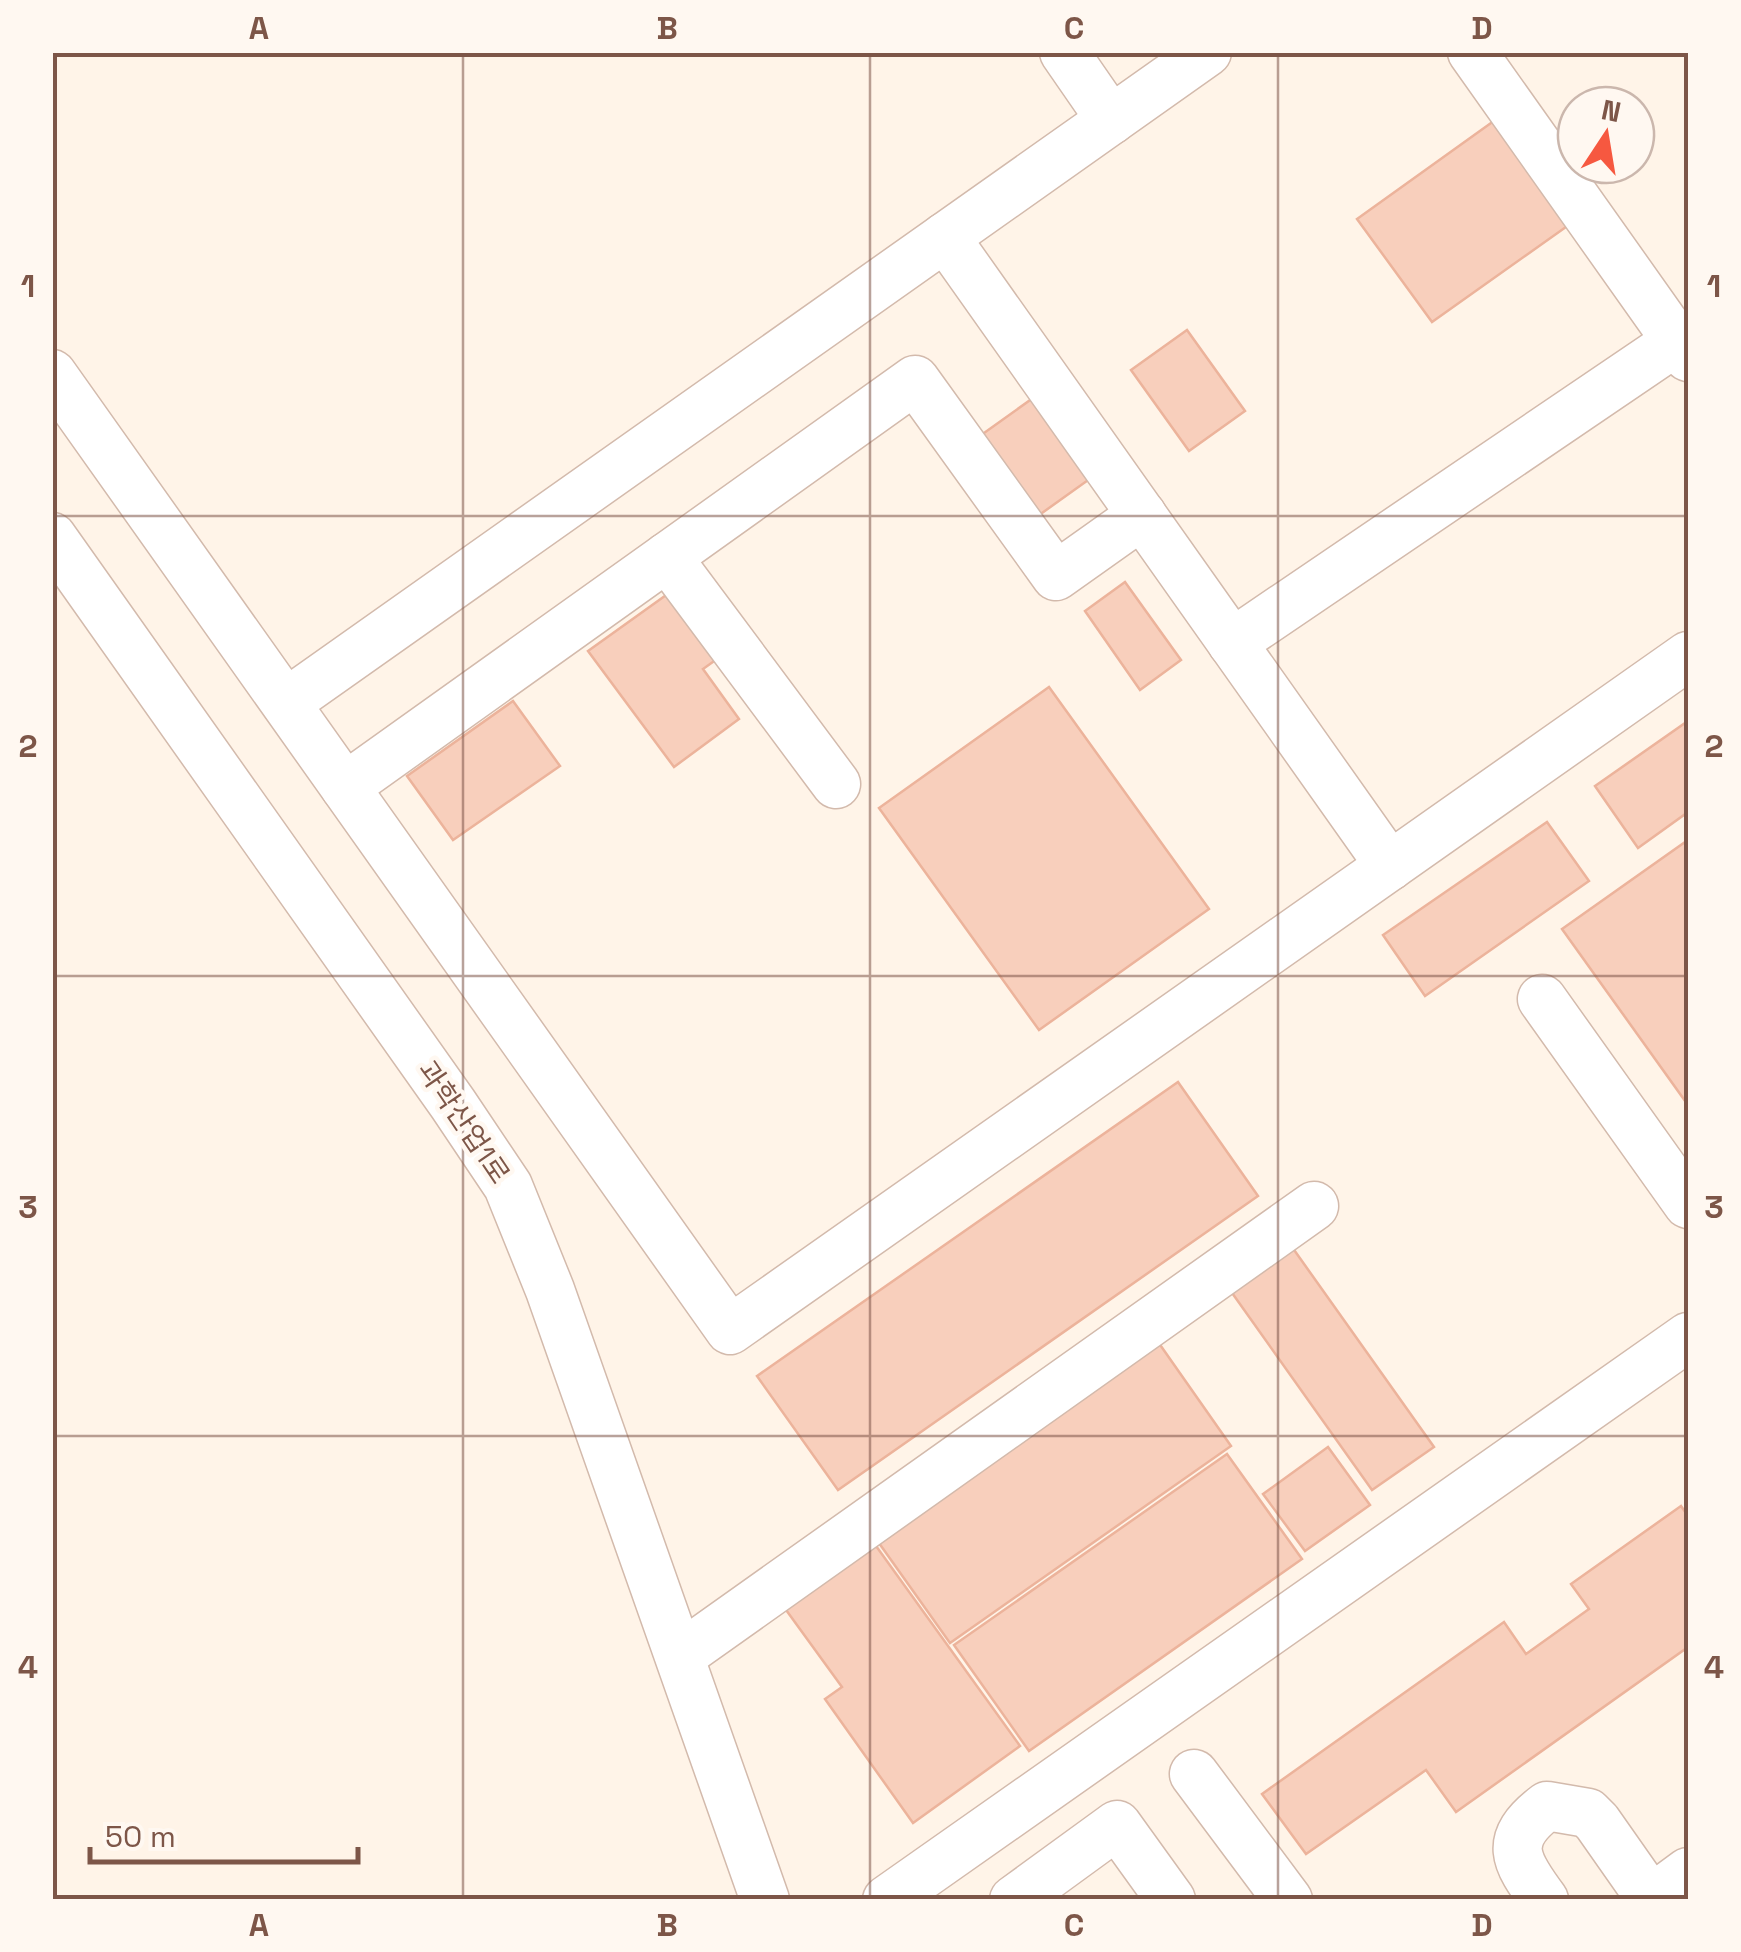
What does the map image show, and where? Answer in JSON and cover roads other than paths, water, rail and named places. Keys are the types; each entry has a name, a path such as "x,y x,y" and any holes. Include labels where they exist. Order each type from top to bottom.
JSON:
{"street":[{"path":"1064,52 1111,120"},
{"path":"1100,52 1111,120"},
{"path":"286,703 1207,52"},
{"path":"1232,643 1683,349 1472,52"},
{"path":"945,237 1390,866"},
{"path":"52,374 730,1330 1688,656"},
{"path":"345,787 915,380 1056,576 1142,515"},
{"name":"과학산업1로","path":"52,537 508,1186 550,1290 765,1900"},
{"path":"668,557 836,784"},
{"path":"1542,998 1688,1204"},
{"path":"680,1656 1314,1206"},
{"path":"887,1900 1688,1337"},
{"path":"1194,1774 1288,1900"},
{"path":"1544,1900 1522,1870 1517,1852 1520,1836 1532,1818 1548,1806 1588,1813 1650,1899 1688,1872"},
{"path":"1014,1900 1117,1825 1166,1898"}]}
